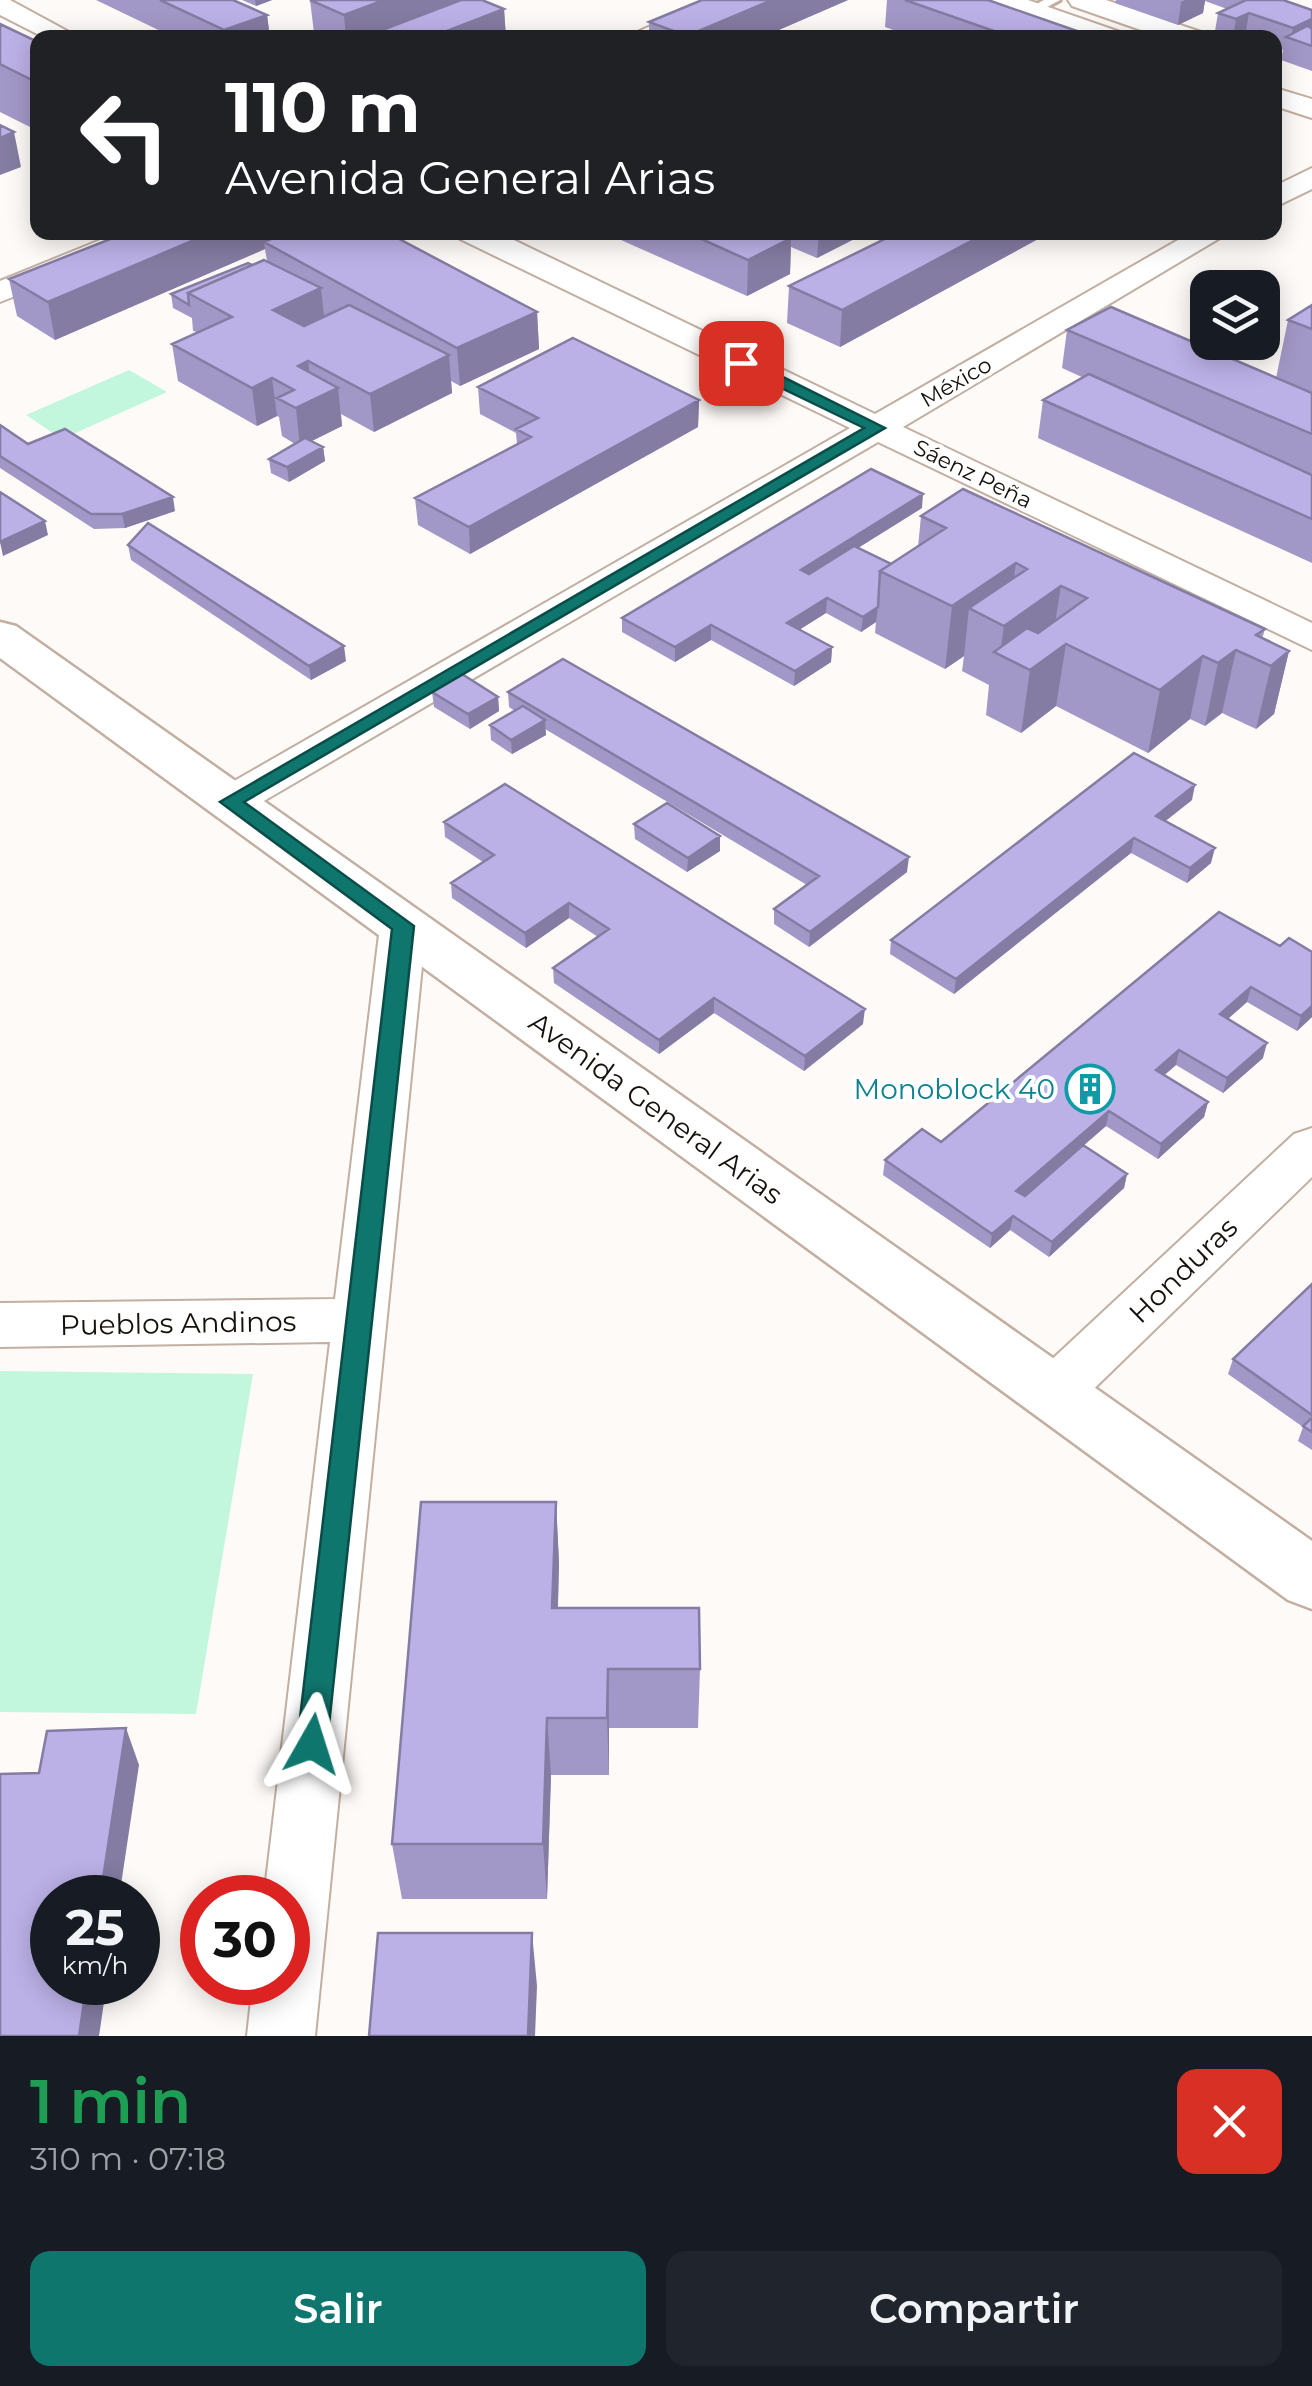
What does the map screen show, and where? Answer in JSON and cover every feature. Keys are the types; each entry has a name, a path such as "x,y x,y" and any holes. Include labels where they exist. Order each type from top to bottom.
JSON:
{"main road":[{"name":"Avenida General Arias","path":"0,636 1312,1579"}],"street":[{"path":"657,30 731,0"},
{"path":"1004,0 1043,5 1094,30"},
{"path":"1081,0 1168,30"},
{"path":"0,6 50,30"},
{"path":"1282,98 1312,109"},
{"path":"1282,194 1312,177"},
{"path":"0,292 129,240"},
{"name":"Sáenz Peña","path":"488,240 1312,638"},
{"name":"México","path":"230,802 1201,240"},
{"path":"298,1875 403,926"},
{"name":"Honduras","path":"1053,1393 1312,1147"},
{"name":"Pueblos Andinos","path":"0,1325 357,1320"},
{"path":"281,2036 284,2005"}],"green space":[{"path":"129,370 167,392 62,439 26,415"},
{"path":"0,1371 253,1374 196,1714 0,1712"}],"building":[{"path":"160,0 233,0 267,15 224,30"},
{"path":"310,0 384,0 344,15"},
{"path":"461,0 482,0 504,9 450,30 382,30"},
{"path":"702,0 772,0 701,30 671,30 649,22"},
{"path":"905,0 988,0 1074,30 991,30"},
{"path":"1246,0 1283,0 1312,10 1312,19 1293,28 1249,13 1236,19 1218,13"},
{"path":"0,24 30,38 30,79 0,64"},
{"path":"1307,26 1312,28 1312,46 1286,37"},
{"path":"0,125 14,132 0,138"},
{"path":"108,240 194,240 48,302 9,279"},
{"path":"401,240 537,312 457,348 264,242"},
{"path":"704,240 787,240 748,260"},
{"path":"883,240 973,240 842,310 789,286"},
{"path":"264,260 321,288 273,310 304,326 349,305 449,355 370,394 308,361 298,366 338,388 296,408 277,398 294,390 272,378 252,388 172,344 232,317 188,293"},
{"path":"248,263 252,265 188,293 189,305 171,294"},
{"path":"1312,305 1312,329 1288,320"},
{"path":"1111,307 1190,341 1190,360 1235,360 1312,393 1312,434 1067,330"},
{"path":"573,338 699,400 469,527 415,498 531,437 516,429 538,418 478,387"},
{"path":"1089,374 1312,475 1312,519 1043,400"},
{"path":"0,425 28,444 65,429 173,497 122,514 91,514 0,456"},
{"path":"305,438 323,447 287,467 269,459"},
{"path":"871,469 923,494 801,570 809,574 854,546 891,564 880,571 878,607 863,617 827,598 787,623 832,647 795,671 711,625 675,647 622,618"},
{"path":"963,489 1265,629 1256,635 1289,651 1271,666 1236,650 1218,663 1203,656 1160,690 1066,644 1030,670 994,652 1027,628 1038,633 1087,598 1061,586 1004,626 969,608 1027,569 1016,563 952,606 880,571 946,528 921,516"},
{"path":"0,492 45,521 0,542"},
{"path":"148,523 344,646 309,666 128,545"},
{"path":"563,659 909,857 810,932 774,909 819,876 508,692"},
{"path":"462,674 498,697 468,714 432,692"},
{"path":"523,706 545,720 511,740 490,725"},
{"path":"1134,753 1195,785 1156,816 1215,848 1190,868 1134,838 956,979 891,940"},
{"path":"505,784 865,1009 805,1056 714,998 659,1040 553,968 609,929 569,903 525,933 451,883 494,855 444,822"},
{"path":"667,803 720,836 688,858 634,824"},
{"name":"Monoblock 40","path":"1219,912 1280,946 1289,938 1312,952 1312,1006 1301,1016 1251,987 1220,1014 1267,1043 1227,1078 1179,1050 1156,1070 1208,1102 1161,1144 1109,1111 1016,1191 1025,1196 1083,1145 1127,1174 1052,1242 1013,1216 992,1234 885,1160 922,1129 941,1142"},
{"path":"1312,1284 1312,1415 1233,1359"},
{"path":"1312,1418 1312,1432 1303,1426"},
{"path":"421,1502 556,1502 552,1608 699,1608 700,1669 608,1669 607,1718 547,1718 543,1844 392,1844"},
{"path":"126,1728 104,1875 30,1875 30,2005 84,2005 79,2036 0,2036 0,1774 39,1773 47,1731"},
{"path":"378,1933 532,1933 528,2036 369,2036"}],"place":[{"name":"Monoblock 40","path":"1090,1089"}],"route":[{"path":"312,1744 403,926 230,802 876,428 741,363"}]}
